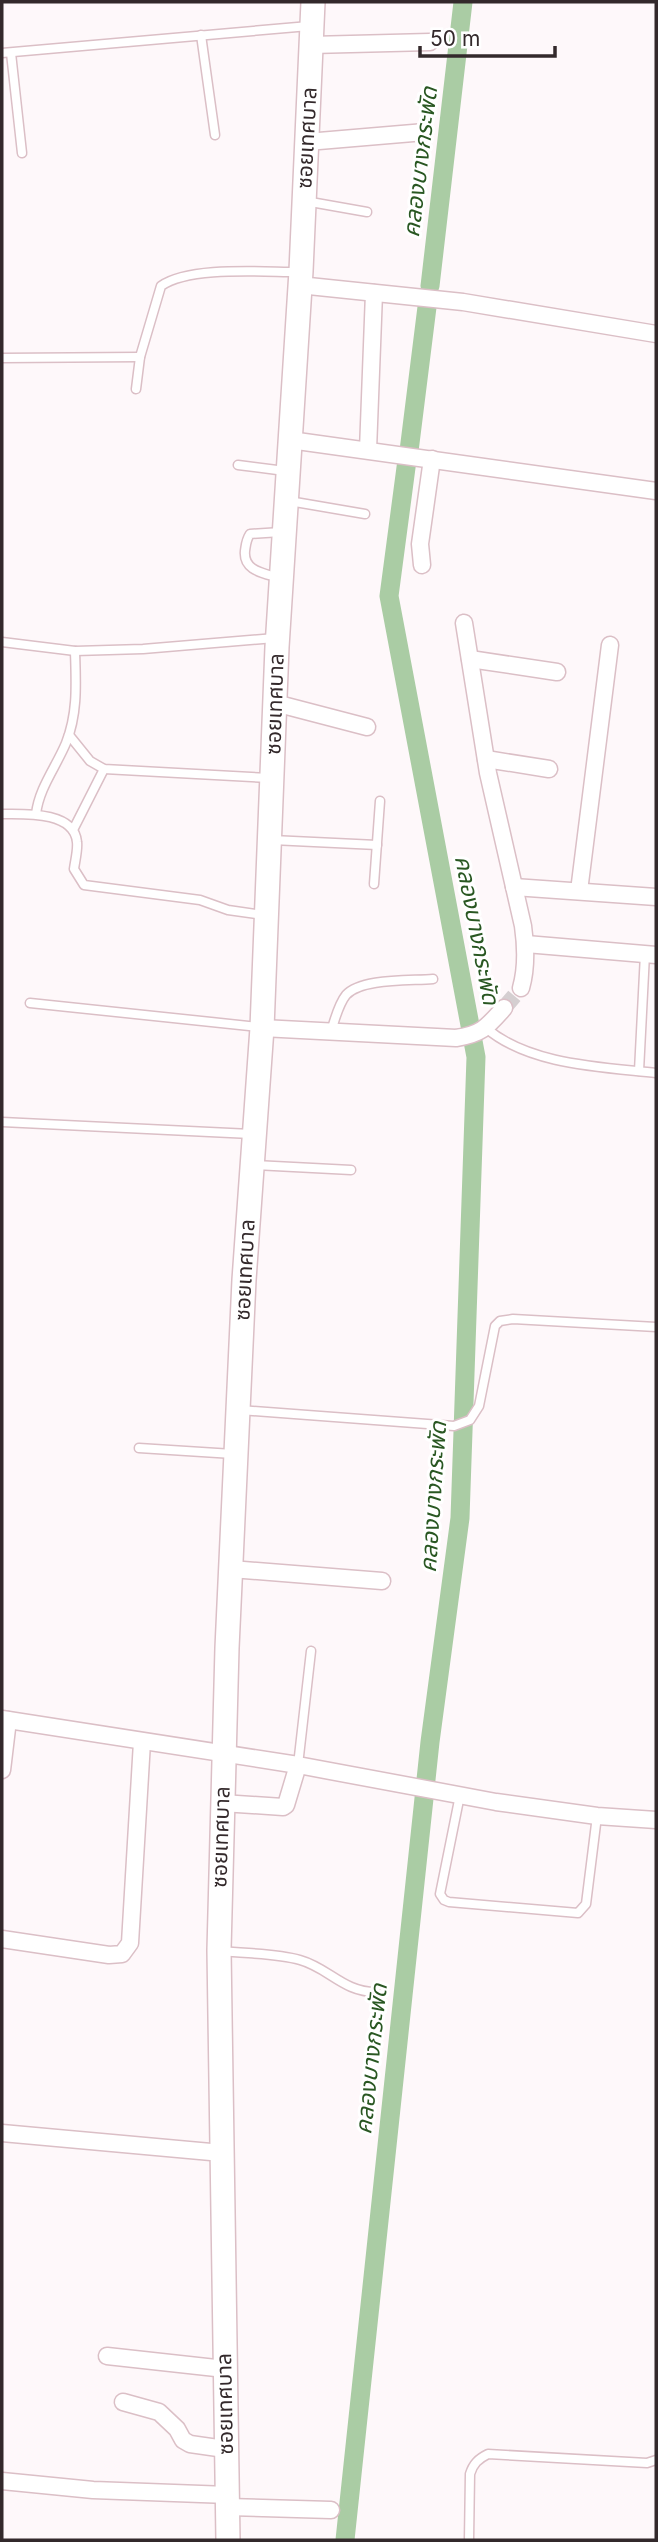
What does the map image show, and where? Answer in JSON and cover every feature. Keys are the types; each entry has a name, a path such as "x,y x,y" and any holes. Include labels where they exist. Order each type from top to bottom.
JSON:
{"street":[{"name":"ซอยเทศบาล","path":"228,2540 219,1950 222,1803 238,1410 261,1028 278,638 300,278 313,2"},
{"path":"312,36 430,42"},
{"path":"307,142 425,132"},
{"path":"300,278 374,293 463,302 656,334"},
{"path":"368,450 374,293"},
{"path":"290,440 656,491"},
{"path":"422,565 420,544 432,459"},
{"path":"464,623 486,759 526,944 525,974 521,988"},
{"path":"579,891 610,645"},
{"path":"470,659 557,672"},
{"path":"275,703 367,727"},
{"path":"486,759 549,769"},
{"path":"514,887 656,897"},
{"path":"526,944 651,954"},
{"path":"261,1028 456,1038 481,1031 504,1008"},
{"path":"230,1569 382,1581"},
{"path":"2,1770 5,1720 298,1765 460,1796 597,1816 656,1820"},
{"path":"2,1939 109,1955 121,1954 126,1949 130,1943 142,1742"},
{"path":"222,1803 283,1807 286,1805 298,1765"},
{"path":"2,2133 222,2153"},
{"path":"107,2356 225,2369"},
{"path":"123,2402 159,2412 177,2429 183,2440 190,2444 225,2449"},
{"path":"2,2481 331,2510"}],"lane":[{"path":"22,153 6,53 201,35 312,36"},
{"path":"201,35 215,135"},
{"path":"304,201 367,212"},
{"path":"136,389 140,357 157,295 161,286 171,278 198,273 300,278"},
{"path":"2,358 140,357"},
{"path":"238,464 288,471"},
{"path":"286,501 365,514"},
{"path":"281,579 251,568 244,558 250,534 284,532"},
{"path":"2,642 75,651 143,649 278,638"},
{"path":"36,814 44,786 69,735 76,702 75,651"},
{"path":"69,735 90,761 104,769 272,778"},
{"path":"73,830 104,769"},
{"path":"374,884 380,801"},
{"path":"2,814 36,814 64,822 73,830 77,842 74,869 84,885 200,901 228,910 266,916"},
{"path":"269,840 377,845"},
{"path":"639,1071 651,954"},
{"path":"331,1031 342,1001 357,987 381,982 433,979"},
{"path":"30,1003 261,1028"},
{"path":"481,1031 519,1050 584,1065 656,1073"},
{"path":"2,1122 254,1134"},
{"path":"252,1165 351,1170"},
{"path":"238,1410 454,1426 470,1420 479,1406 495,1325 500,1321 513,1319 656,1327"},
{"path":"139,1448 236,1454"},
{"path":"298,1765 311,1651"},
{"path":"460,1796 440,1894 449,1902 578,1913 586,1904 597,1816"},
{"path":"219,1950 298,1959 350,1988 361,1992 376,1992"},
{"path":"469,2540 470,2474 472,2466 479,2458 488,2454 648,2463 656,2460"}],"waterway":[{"name":"คลองบางกระพัด","path":"430,286 463,2"},
{"name":"คลองบางกระพัด","path":"409,451 427,307"},
{"name":"คลองบางกระพัด","path":"345,2540 430,1742 460,1518 476,1057 389,596 407,460"}],"tunnel":[{"path":"504,1008 521,988"}]}
